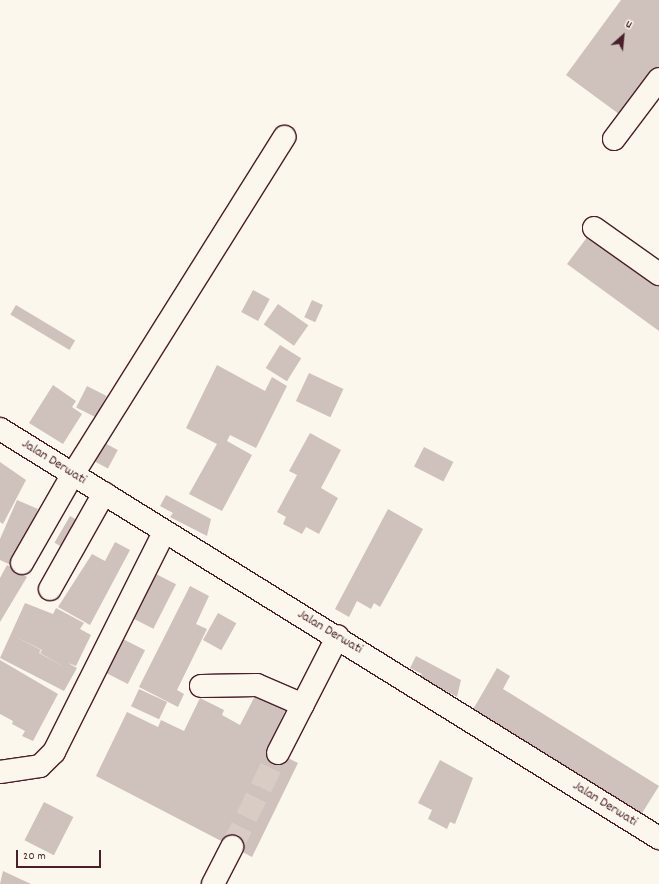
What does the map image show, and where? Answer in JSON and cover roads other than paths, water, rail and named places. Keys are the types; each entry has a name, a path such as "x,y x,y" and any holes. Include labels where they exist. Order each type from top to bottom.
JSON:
{"street":[{"path":"614,139 659,79"},
{"path":"22,563 73,474 284,137"},
{"path":"594,228 658,270"},
{"name":"Jalan Derwati","path":"0,428 164,532 338,636 659,838"},
{"path":"50,589 104,493"},
{"path":"0,772 40,766 54,752 164,532"},
{"path":"278,753 338,636"},
{"path":"202,686 258,685 302,705"},
{"path":"213,884 232,847"}],"tunnel":[{"path":"232,847 278,753"}]}
